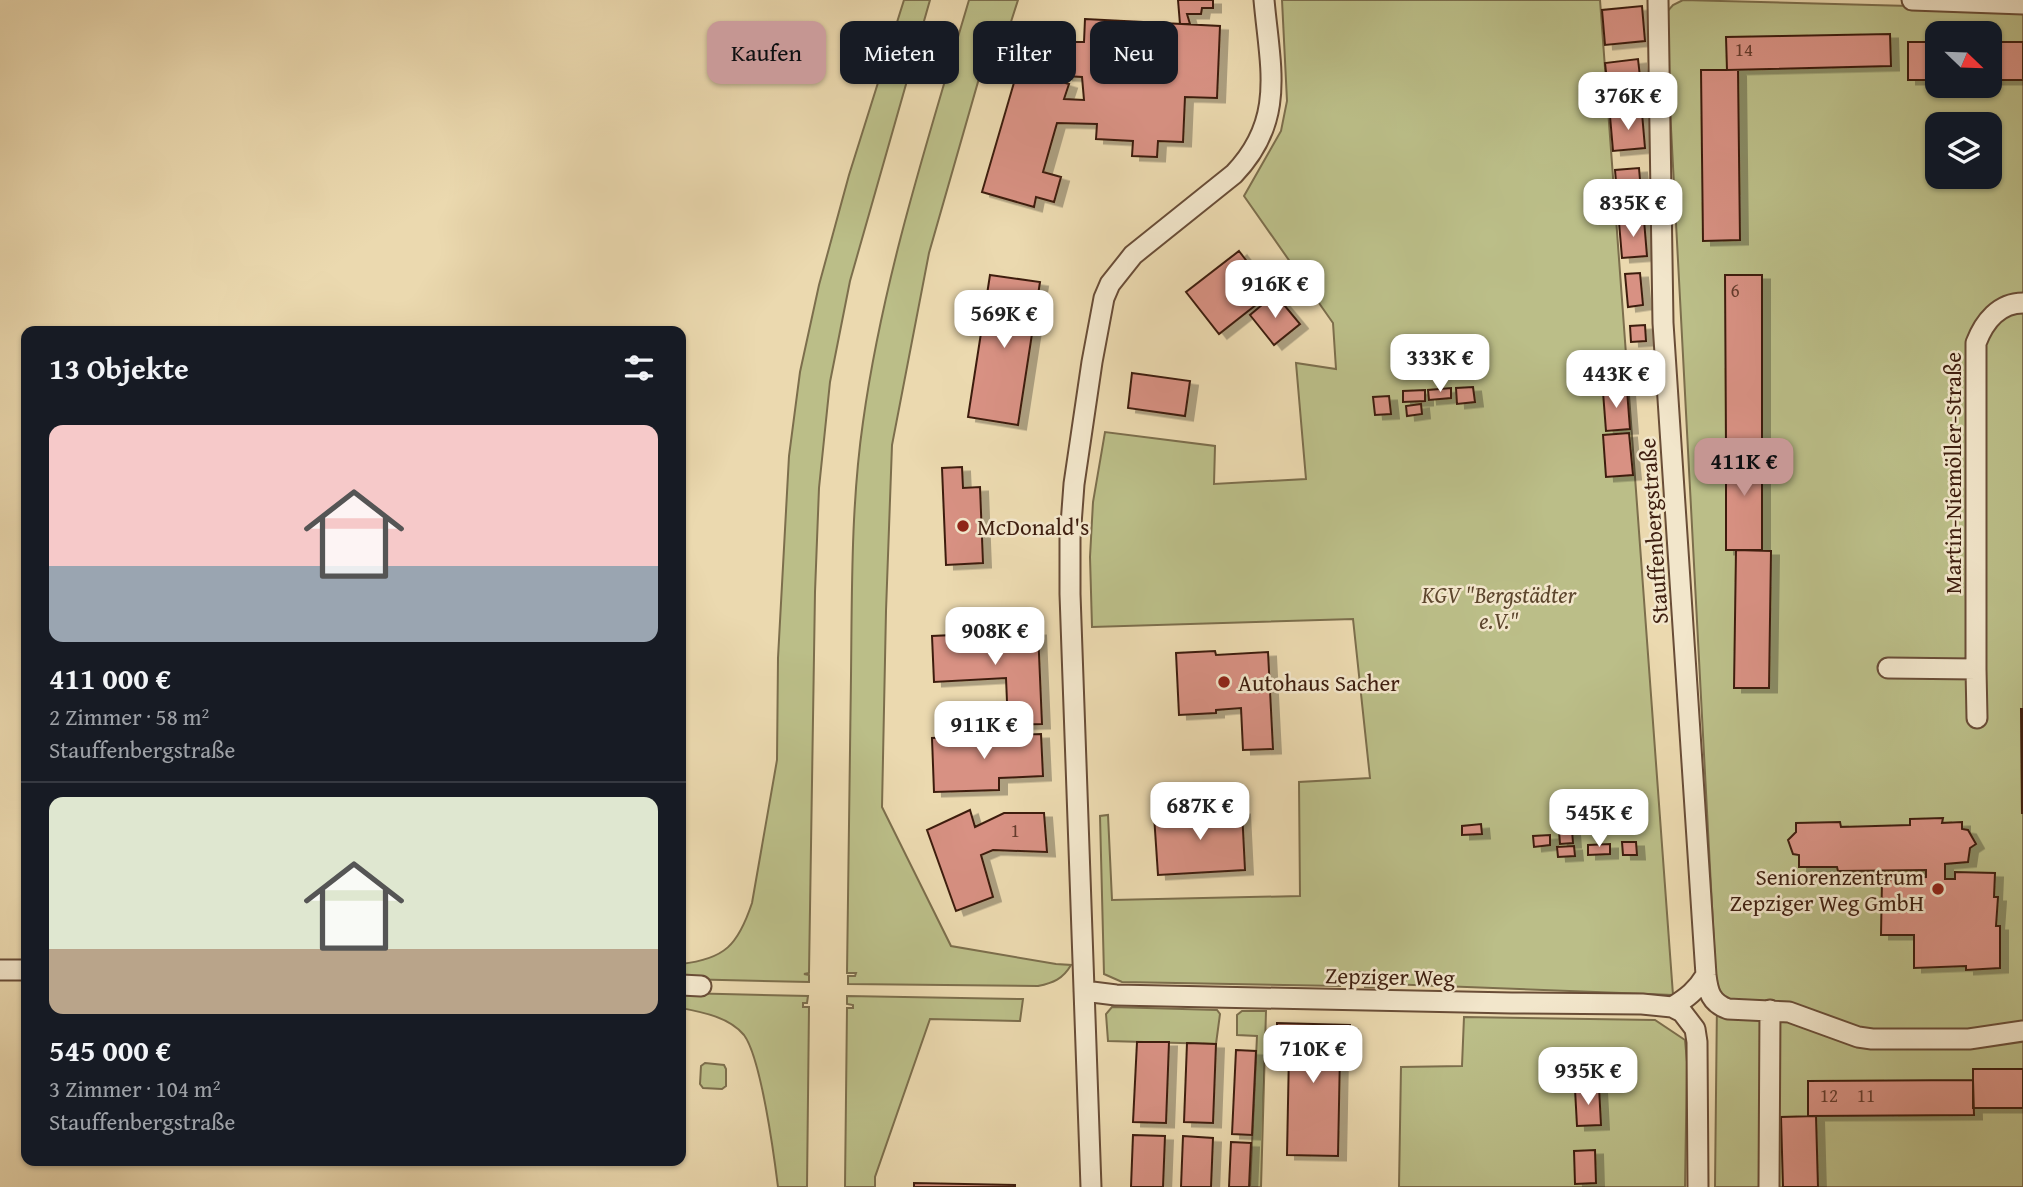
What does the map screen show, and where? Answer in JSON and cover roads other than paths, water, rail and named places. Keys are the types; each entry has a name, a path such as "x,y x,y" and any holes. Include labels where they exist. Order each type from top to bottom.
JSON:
{"street":[{"path":"1091,1187 1070,538 1074,484 1099,321 1110,284 1133,255 1234,174 1249,159 1259,143 1271,105 1264,0"},
{"name":"Stauffenbergstraße","path":"1658,0 1663,323 1706,975 1715,1002"},
{"path":"1912,0 2023,4"},
{"name":"Martin-Niemöller-Straße","path":"1977,718 1976,343 1990,318 2001,308 2023,303"},
{"path":"1888,668 1976,669"},
{"path":"0,970 21,970"},
{"path":"1672,1007 1688,998 1706,975"},
{"name":"Zepziger Weg","path":"1084,991 1154,996 1642,1004 1672,1007"},
{"path":"1697,1041 1715,1002 1728,1009 1770,1010 1804,1016 1858,1037 1872,1039 1969,1039 2023,1031"},
{"path":"1672,1007 1690,1020 1697,1041 1698,1187"},
{"path":"1769,1187 1770,1010"}],"place":[{"name":"McDonald's","path":"963,526"},
{"name":"Autohaus Sacher","path":"1224,682"},
{"name":"Seniorenzentrum Zepziger Weg GmbH","path":"1938,889"}],"park label":[{"name":"KGV \"Bergstädter e.V.\"","path":"1499,607"}]}
